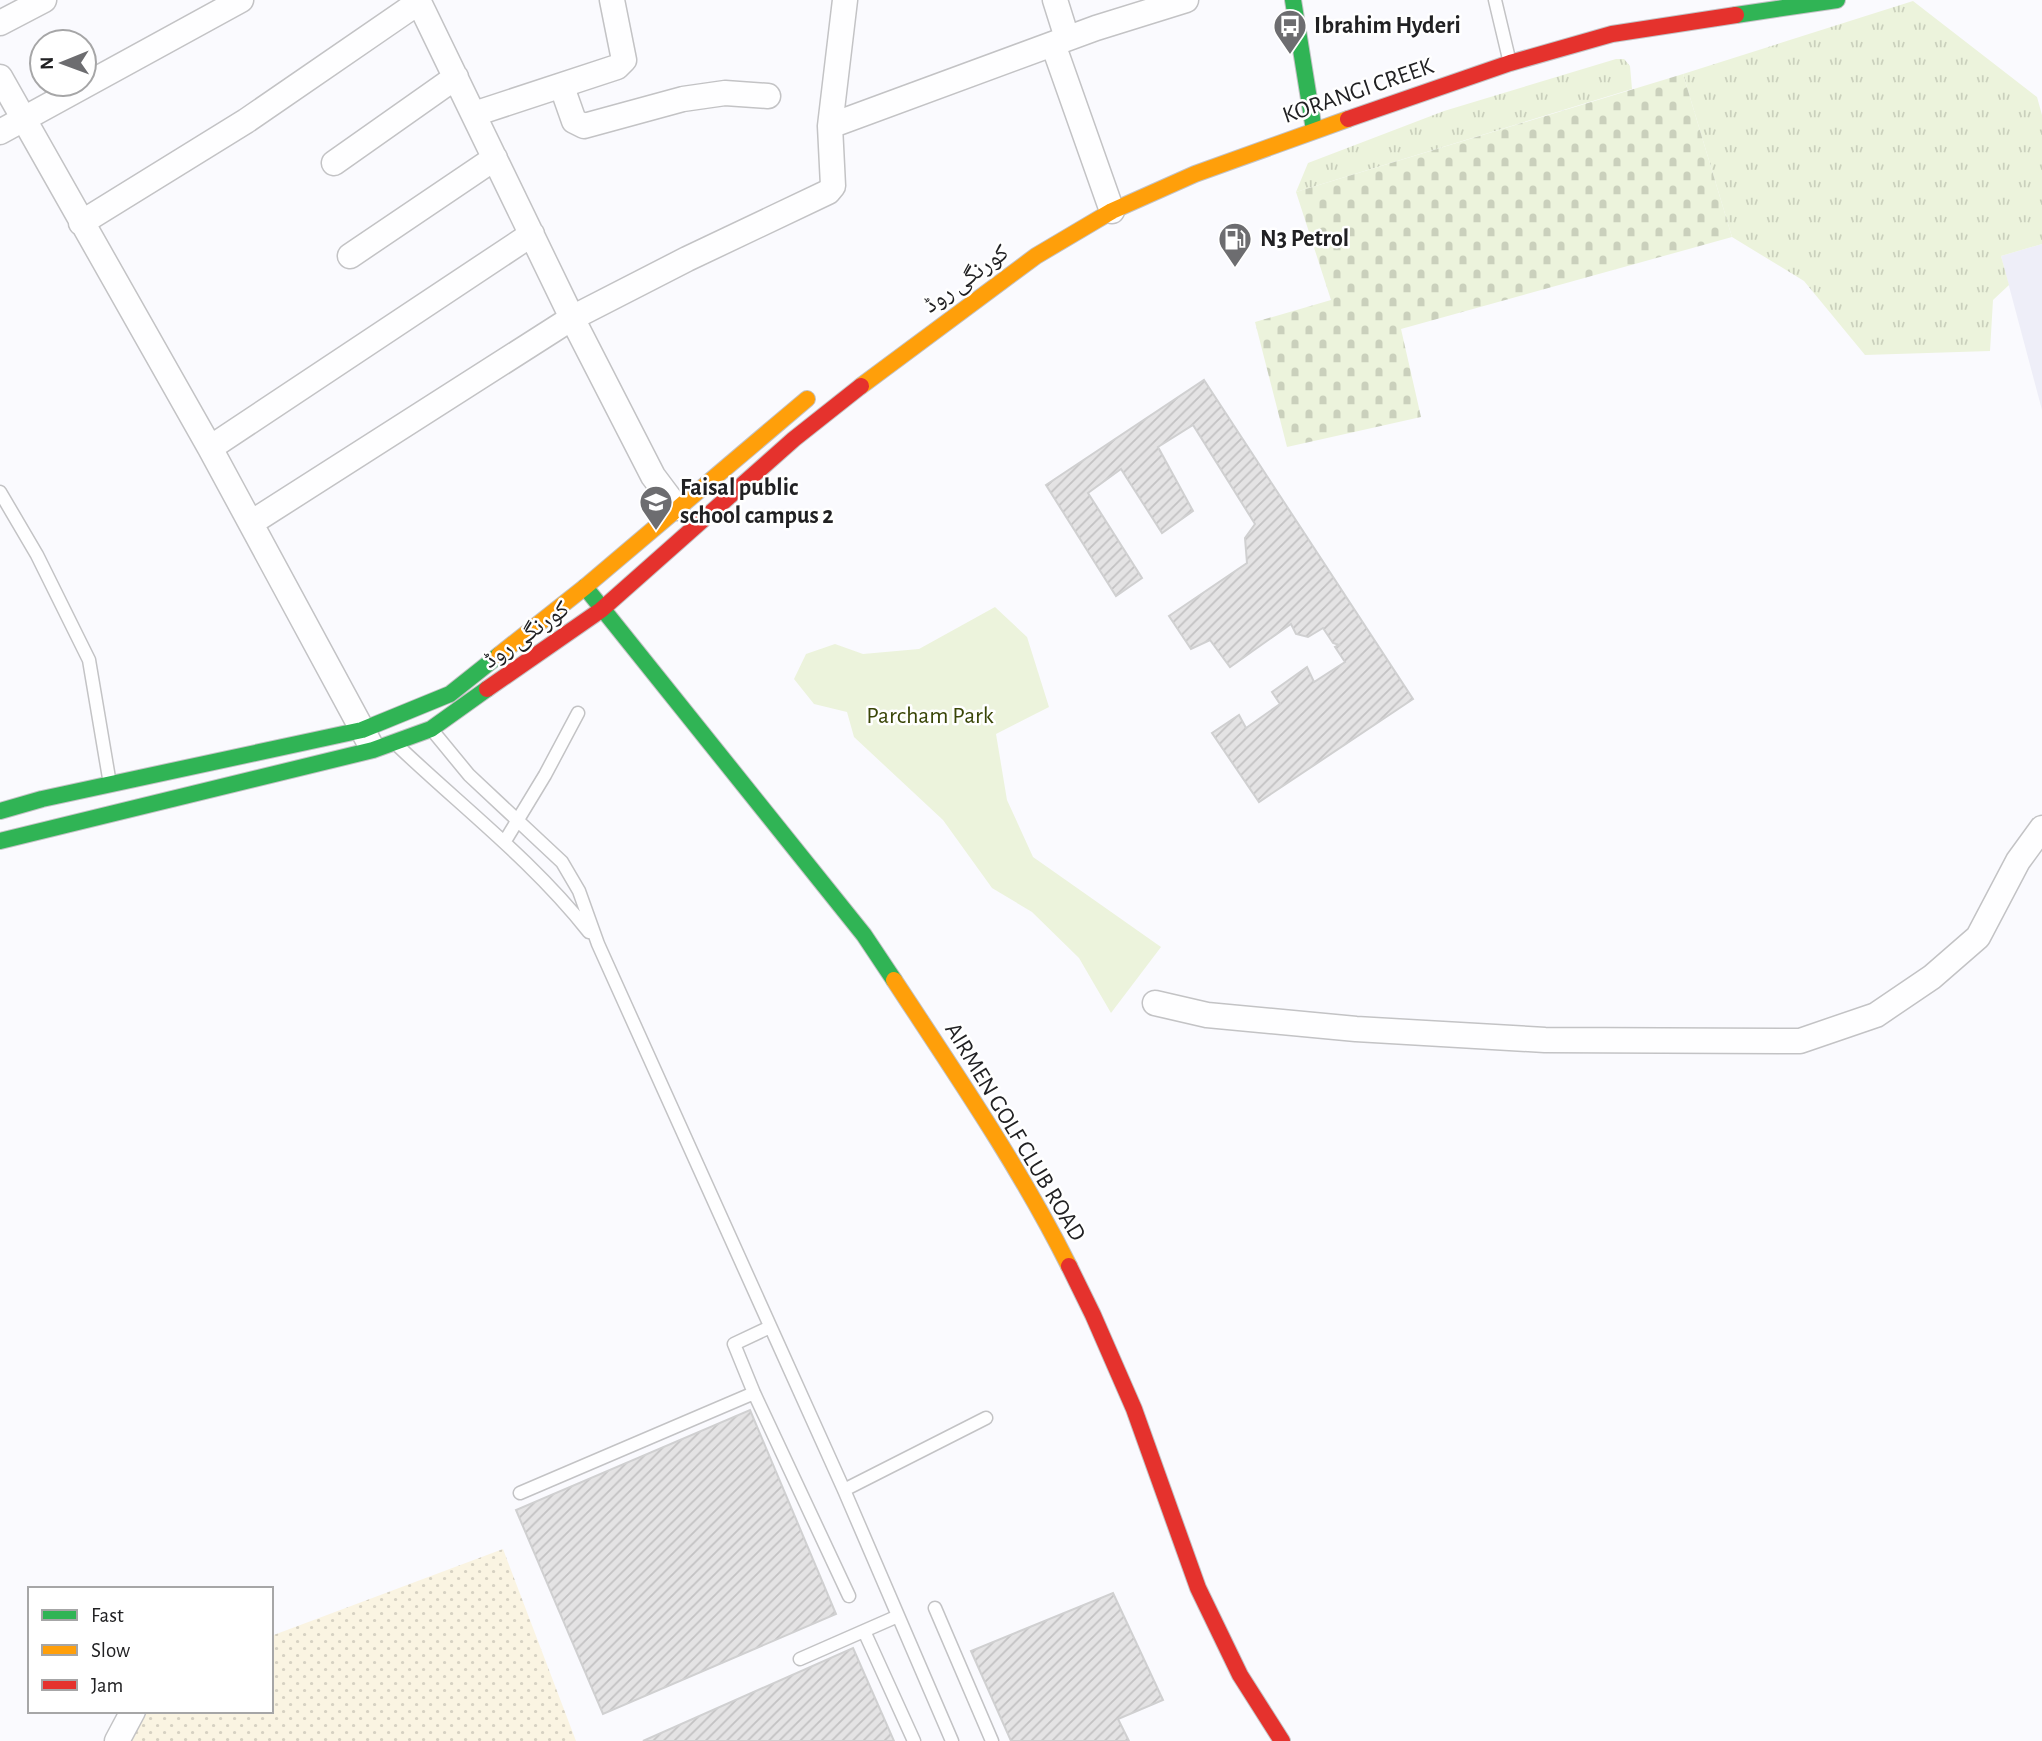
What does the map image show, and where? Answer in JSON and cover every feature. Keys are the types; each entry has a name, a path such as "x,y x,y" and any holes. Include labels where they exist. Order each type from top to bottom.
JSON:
{"main road":[{"path":"1293,0 1314,130"},
{"name":"KORANGI CREEK","path":"1037,256 1112,211 1195,173 1510,63 1612,34 1837,0"},
{"name":"کورنگی روڈ","path":"958,294 977,281 1037,256"},
{"name":"کورنگی روڈ","path":"0,811 110,785 377,736 431,729 596,614 794,439 880,370 1037,256"},
{"name":"کورنگی روڈ","path":"0,841 377,736 417,707 450,694 581,591 819,389"},
{"path":"581,591 596,614"},
{"name":"AIRMEN GOLF CLUB ROAD","path":"596,614 850,941 957,1105"},
{"name":"AIRMEN GOLF CLUB ROAD","path":"596,614 864,935 956,1075 1044,1217 1093,1315 1134,1409 1198,1588 1240,1675 1282,1741"},
{"name":"AIRMEN GOLF CLUB ROAD","path":"1001,1176 1030,1224 1080,1323 1127,1437"}],"street":[{"path":"0,23 44,0"},
{"path":"0,132 241,0"},
{"path":"474,114 617,67 624,60 612,0"},
{"path":"251,523 572,317 828,192 833,186 830,126 845,0"},
{"path":"1055,0 1060,41 1112,211"},
{"path":"81,223 246,121 419,1 572,317 653,476 677,509"},
{"path":"830,126 1060,41 1180,1"},
{"path":"0,77 251,523 377,736"},
{"path":"334,163 457,77"},
{"path":"562,87 574,121 584,126 682,99 725,93 768,96"},
{"path":"350,256 495,158"},
{"path":"210,448 532,234"},
{"path":"1155,1003 1207,1015 1356,1029 1531,1039 1800,1041 1876,1015 1932,977 1960,953 1978,937 2018,861 2042,828"},
{"path":"117,1741 132,1713"}],"lane":[{"path":"1495,0 1510,63"},
{"path":"0,492 37,555 89,660 110,785"},
{"path":"417,707 431,729 469,775 562,862 579,891 598,944 844,1490 952,1741"},
{"path":"505,841 578,713"},
{"path":"377,736 505,841 566,903 598,944"},
{"path":"770,1328 734,1344 754,1393 849,1596"},
{"path":"520,1493 754,1393"},
{"path":"844,1490 986,1418"},
{"path":"935,1608 992,1741"},
{"path":"800,1659 898,1616"},
{"path":"864,1631 914,1741"}],"shaded area":[{"path":"2042,244 2042,410 2001,256"}],"green space":[{"path":"1913,1 2037,97 2042,115 2042,244 2001,256 2009,285 1993,300 1990,351 1865,355 1804,281 1732,237 1683,74"},
{"path":"1616,59 1624,59 1630,66 1632,89 1296,192 1308,163 1444,111"},
{"path":"1683,74 1732,237 1401,329 1421,417 1287,447 1255,322 1331,300 1296,192"},
{"name":"Parcham Park","path":"995,607 1027,637 1049,707 996,734 1007,800 1033,857 1161,947 1111,1013 1079,958 1032,912 992,888 943,820 854,737 847,712 814,704 794,679 806,654 835,644 863,654 919,649"}],"sand":[{"path":"503,1549 576,1741 128,1741 142,1713 273,1713 273,1635"}],"building":[{"path":"1204,380 1413,699 1259,802 1212,733 1239,715 1246,728 1280,704 1272,692 1307,667 1314,682 1345,662 1335,647 1339,645 1333,643 1323,628 1308,637 1296,634 1291,624 1230,667 1210,640 1191,649 1169,616 1247,563 1245,538 1255,524 1193,425 1158,447 1193,511 1162,533 1121,469 1088,493 1142,578 1116,596 1046,485"},
{"path":"750,1410 836,1614 603,1714 516,1510"},
{"path":"1113,1593 1163,1700 1118,1719 1129,1741 1011,1741 971,1651"},
{"path":"853,1648 894,1741 643,1741"}],"traffic: fast":[{"path":"1293,0 1314,130"},
{"path":"1736,15 1837,0"},
{"path":"585,587 864,935 894,980"},
{"path":"0,811 42,799 362,730 450,694 499,655"},
{"path":"0,841 373,750 431,729 487,689"}],"traffic: slow":[{"path":"861,386 1036,256 1112,211 1195,174 1348,119"},
{"path":"499,655 585,587 807,399"},
{"path":"894,980 1008,1156 1069,1266"}],"traffic: jam":[{"path":"1348,119 1510,63 1612,34 1736,15"},
{"path":"487,689 601,610 794,439 861,386"},
{"path":"1069,1266 1134,1409 1198,1588 1240,1675 1282,1741"}],"place":[{"name":"Ibrahim Hyderi","path":"1290,56"},
{"name":"N3 Petrol","path":"1235,269"},
{"name":"Faisal public school campus 2","path":"656,532"}]}
